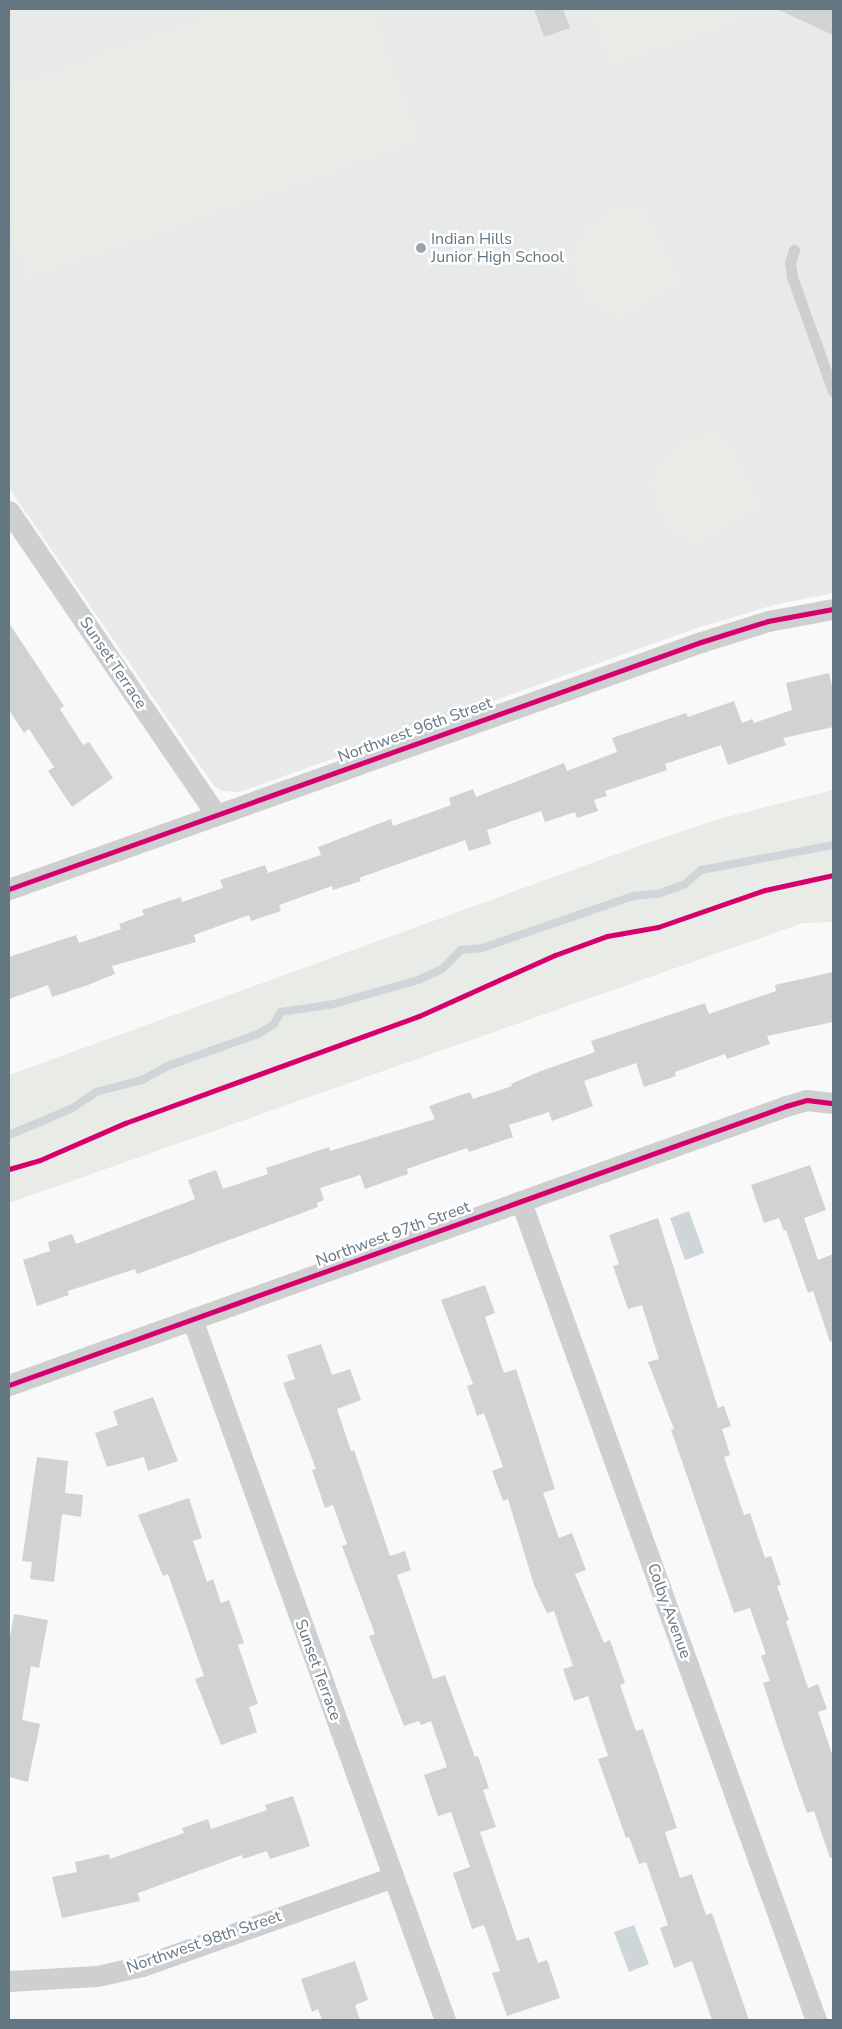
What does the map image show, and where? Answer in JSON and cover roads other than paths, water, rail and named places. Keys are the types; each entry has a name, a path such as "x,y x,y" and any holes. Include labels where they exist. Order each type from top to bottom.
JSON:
{"street":[{"name":"Sunset Terrace","path":"9,511 216,814"},
{"name":"Northwest 96th Street","path":"9,889 701,642 768,621 833,608"},
{"name":"Northwest 97th Street","path":"9,1385 786,1106 807,1100 833,1103"},
{"name":"Colby Avenue","path":"521,1202 816,2020"},
{"name":"Sunset Terrace","path":"192,1320 445,2020"},
{"name":"Northwest 98th Street","path":"9,1981 97,1976 142,1966 393,1877"}],"lane":[{"path":"794,250 790,262 792,276 833,391"}],"waterway":[{"path":"9,1135 71,1109 96,1092 142,1080 165,1067 258,1034 274,1024 281,1012 334,1004 418,980 442,969 461,950 482,948 633,896 658,894 685,884 701,870 833,845"}],"place":[{"name":"Indian Hills Junior High School","path":"421,248"}]}
